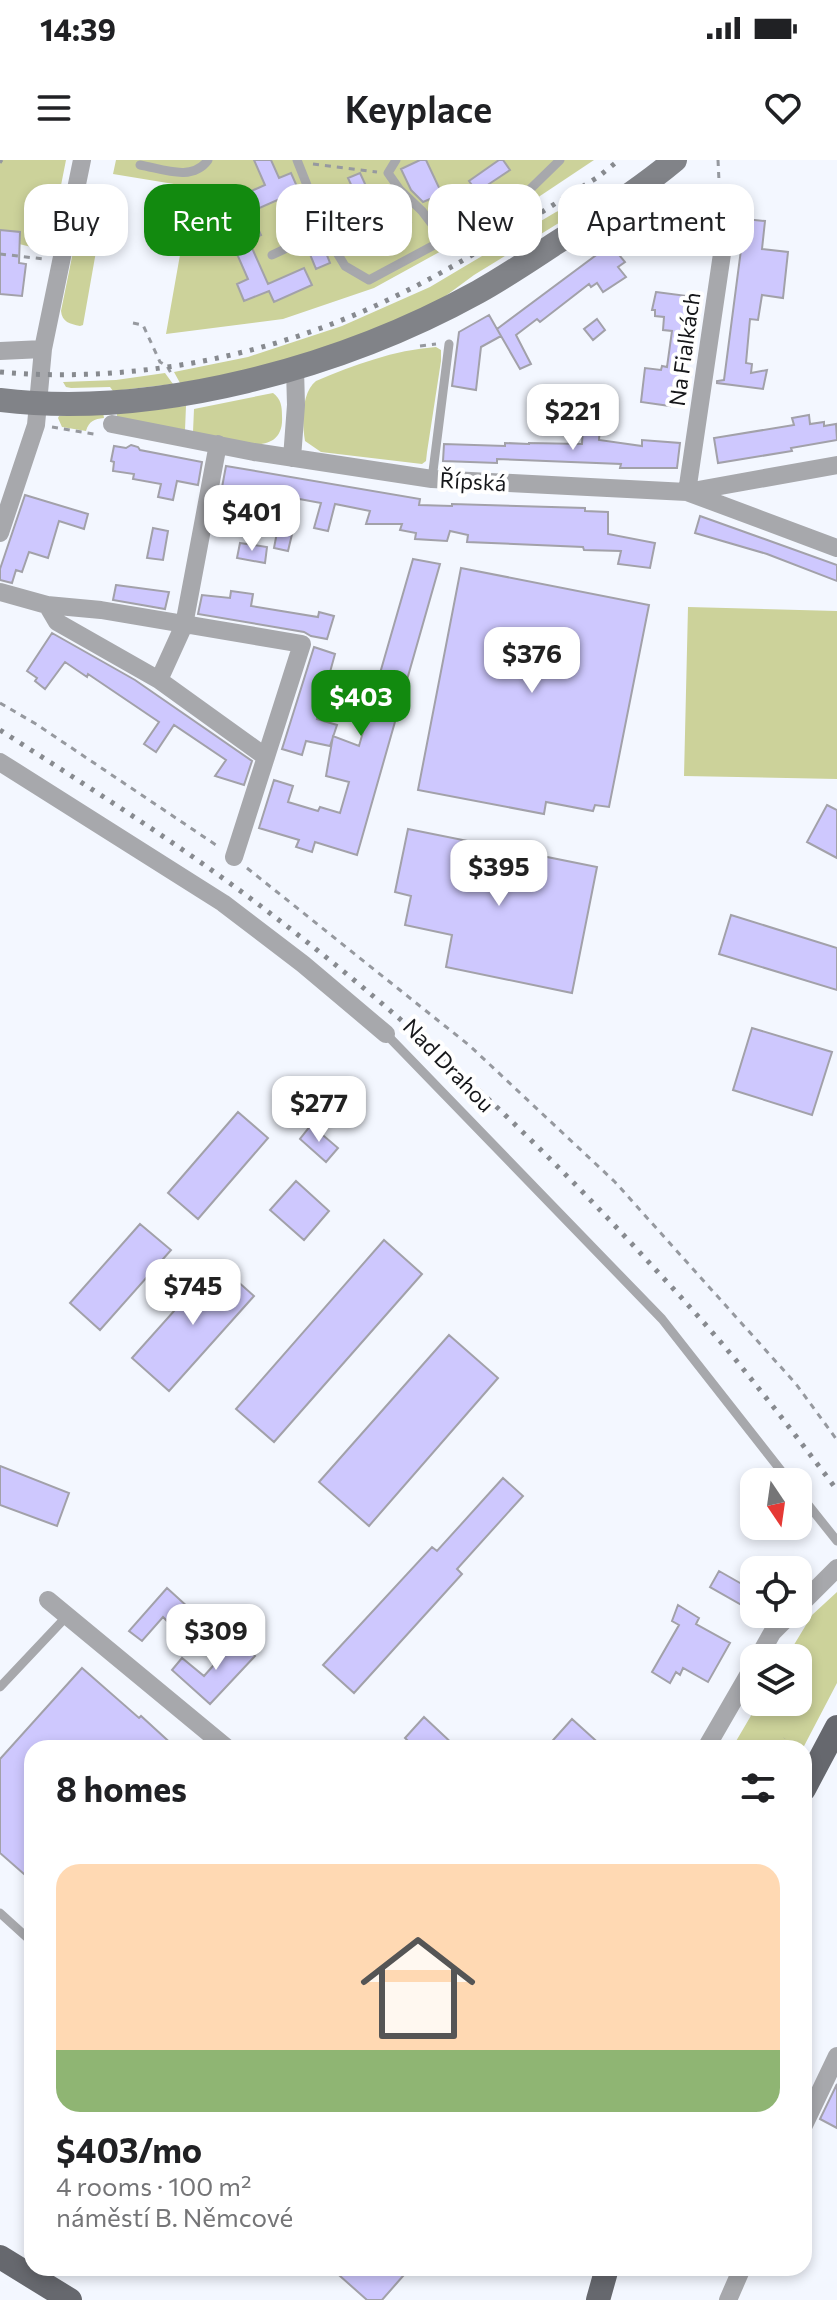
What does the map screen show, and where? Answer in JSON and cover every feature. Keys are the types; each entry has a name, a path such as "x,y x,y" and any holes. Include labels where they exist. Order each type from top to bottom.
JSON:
{"main road":[{"path":"812,1774 837,1727"},
{"path":"0,2257 24,2272"},
{"path":"31,2276 70,2300"},
{"path":"598,2300 605,2276"}],"street":[{"path":"0,533 37,415 43,349 82,160"},
{"path":"0,400 37,415 84,404 180,394 295,369 356,348 479,291 581,228 675,160"},
{"name":"Na Fialkách","path":"687,492 722,256"},
{"path":"0,351 43,349"},
{"path":"292,458 295,369"},
{"name":"Řípská","path":"112,424 292,458 432,479 687,492 837,465"},
{"path":"159,680 184,625 218,444"},
{"path":"687,492 837,548"},
{"path":"0,592 47,605 101,610 302,644 234,857"},
{"path":"47,605 57,622 159,680 266,757"},
{"name":"Nad Drahou","path":"0,762 223,903 303,964 386,1034"},
{"path":"812,1593 837,1568"},
{"path":"48,1600 217,1740"},
{"path":"711,1740 740,1689"},
{"path":"812,2108 837,2056"},
{"path":"728,2300 738,2276"}],"lane":[{"path":"140,165 188,174 203,167 208,160"},
{"path":"395,184 388,173 396,160"},
{"path":"297,161 306,184"},
{"path":"535,184 558,161"},
{"path":"412,201 428,219"},
{"path":"339,256 345,266 369,280 428,249"},
{"path":"272,255 276,253"},
{"path":"432,479 449,344"},
{"name":"Nad Drahou","path":"386,1034 662,1319 779,1468"},
{"path":"812,1510 837,1541"},
{"path":"0,1687 67,1616"},
{"path":"0,1913 24,1935"}],"path":[{"path":"718,160 719,181"},
{"path":"297,161 388,173"},
{"path":"0,254 51,260"},
{"path":"133,323 143,325 160,362 167,366 180,394"},
{"path":"37,415 94,434 98,428 112,424"},
{"path":"0,703 234,857 470,1046 615,1182 796,1384 837,1440"}],"green space":[{"path":"0,160 66,160 61,184 24,184 24,245 19,244 20,232 0,230"},
{"path":"116,160 594,160 542,195 542,184 428,184 428,256 432,256 374,288 283,319 166,334 180,256 260,256 260,184 174,184 113,174"},
{"path":"556,212 558,223 542,233 542,220"},
{"path":"72,256 95,256 83,325 65,320 61,311"},
{"path":"482,256 505,256 436,303 374,331 251,371 180,383 174,372 248,357 342,326 430,287"},
{"path":"436,347 441,350 441,361 426,461 422,464 321,452 305,441 305,401 316,381 374,359"},
{"path":"165,373 173,384 113,391 110,387 71,388 63,382 116,380"},
{"path":"273,393 280,403 282,416 280,431 273,440 249,444 193,432 194,409"},
{"path":"186,406 185,430 117,419 117,412"},
{"path":"103,412 104,418 92,421 86,431 62,427 58,418 59,416"},
{"path":"688,607 837,611 837,779 684,776"},
{"path":"837,1592 837,1683 807,1740 737,1740 751,1716 812,1716 812,1644 794,1644 804,1628 812,1628 812,1615"}],"building":[{"path":"254,160 271,160 279,178 291,173 296,184 276,184 276,201 260,208 260,187 265,185"},
{"path":"426,160 437,184 428,184 428,200 423,202 412,191 412,184 408,184 401,169"},
{"path":"499,160 503,160 510,170 489,184 471,184 469,181"},
{"path":"360,173 365,184 351,184 348,178"},
{"path":"754,220 765,221 762,249 788,252 783,298 762,295 758,320 750,319 746,363 752,364 751,373 767,370 763,389 717,383 724,380 740,256 754,256"},
{"path":"0,230 20,232 19,263 26,264 22,296 0,294"},
{"path":"238,256 256,256 268,284 304,268 312,285 274,302 269,291 244,301 237,284 248,279"},
{"path":"311,256 327,256 330,263 316,269"},
{"path":"595,256 620,256 625,262 618,267 626,277 603,292 597,283 591,287 589,284 540,322 537,319 516,335 531,364 520,369 497,329"},
{"path":"656,292 695,297 681,404 670,402 670,406 641,402 645,368 661,370 662,366 667,367 672,331 663,330 664,317 655,316 655,310 652,310"},
{"path":"489,315 501,336 481,347 476,390 452,386 459,332"},
{"path":"597,319 605,330 593,340 584,329"},
{"path":"809,415 810,424 836,424 837,440 718,463 714,438 794,425 792,418"},
{"path":"583,426 600,427 599,440 642,446 642,440 680,443 677,468 620,468 621,464 497,459 497,463 443,461 444,444 582,444"},
{"path":"131,445 140,450 202,462 198,485 177,481 173,500 158,497 161,484 133,479 134,474 113,471 114,446 126,448"},
{"path":"226,466 420,499 419,505 585,508 585,511 608,512 608,534 655,543 650,568 618,564 621,551 467,542 468,535 450,531 447,541 415,539 416,533 400,530 402,524 366,524 370,511 335,504 328,531 314,528 321,503 283,496 280,518 239,508 240,501 220,498"},
{"path":"25,495 88,514 84,529 59,521 48,558 29,552 22,572 16,570 12,583 0,580 0,569"},
{"path":"700,516 837,565 837,581 767,554 695,533"},
{"path":"278,527 293,530 288,551 274,548"},
{"path":"153,528 168,531 163,560 147,558"},
{"path":"240,543 267,547 265,563 237,558"},
{"path":"413,559 440,564 357,855 315,842 312,852 296,847 299,840 259,828 274,780 293,786 288,802 318,811 320,807 340,813 349,782 326,776 333,736 359,746"},
{"path":"461,568 649,605 609,807 595,805 593,811 546,802 544,814 418,790"},
{"path":"116,585 169,592 165,609 113,600"},
{"path":"231,591 253,594 251,606 318,617 319,612 334,616 327,639 304,632 198,614 202,595 230,598"},
{"path":"52,633 135,680 252,761 244,785 215,776 226,760 174,725 156,752 144,744 159,722 65,662 45,689 27,671"},
{"path":"314,647 335,654 317,719 337,725 330,746 306,741 302,755 282,749"},
{"path":"827,805 837,810 837,858 807,842"},
{"path":"408,829 597,867 572,993 446,967 452,935 405,925 411,896 395,892"},
{"path":"731,915 837,948 837,990 719,954"},
{"path":"752,1028 832,1052 812,1115 733,1090"},
{"path":"238,1112 268,1138 198,1219 168,1193"},
{"path":"311,1125 338,1148 326,1162 300,1139"},
{"path":"296,1181 329,1211 304,1240 270,1210"},
{"path":"140,1224 171,1250 100,1330 70,1303"},
{"path":"384,1240 422,1274 274,1442 236,1409"},
{"path":"217,1263 254,1296 169,1391 132,1358"},
{"path":"449,1335 498,1378 369,1526 319,1482"},
{"path":"0,1466 69,1493 57,1526 0,1505"},
{"path":"503,1478 523,1496 457,1569 462,1574 354,1693 323,1665 432,1547 437,1551"},
{"path":"719,1571 740,1583 740,1604 710,1587"},
{"path":"167,1588 189,1608 172,1626 163,1617 142,1641 129,1631"},
{"path":"678,1605 699,1618 696,1624 730,1643 708,1682 683,1668 680,1675 676,1672 670,1683 652,1672 679,1625 672,1621"},
{"path":"236,1640 255,1656 210,1704 172,1670 182,1658 204,1676"},
{"path":"82,1668 167,1740 24,1740 24,1874 0,1853 0,1759"},
{"path":"424,1717 448,1740 407,1740 405,1738"},
{"path":"572,1719 595,1740 553,1740"},
{"path":"837,2084 837,2128 820,2119"},
{"path":"340,2276 403,2276 382,2300 367,2300"}],"railway":[{"path":"0,372 102,374 152,369 252,350 300,335 348,318 446,270 598,177 619,160"},
{"path":"0,730 139,820 242,892 373,996 467,1079 601,1211 685,1302 739,1364 837,1490"}]}
